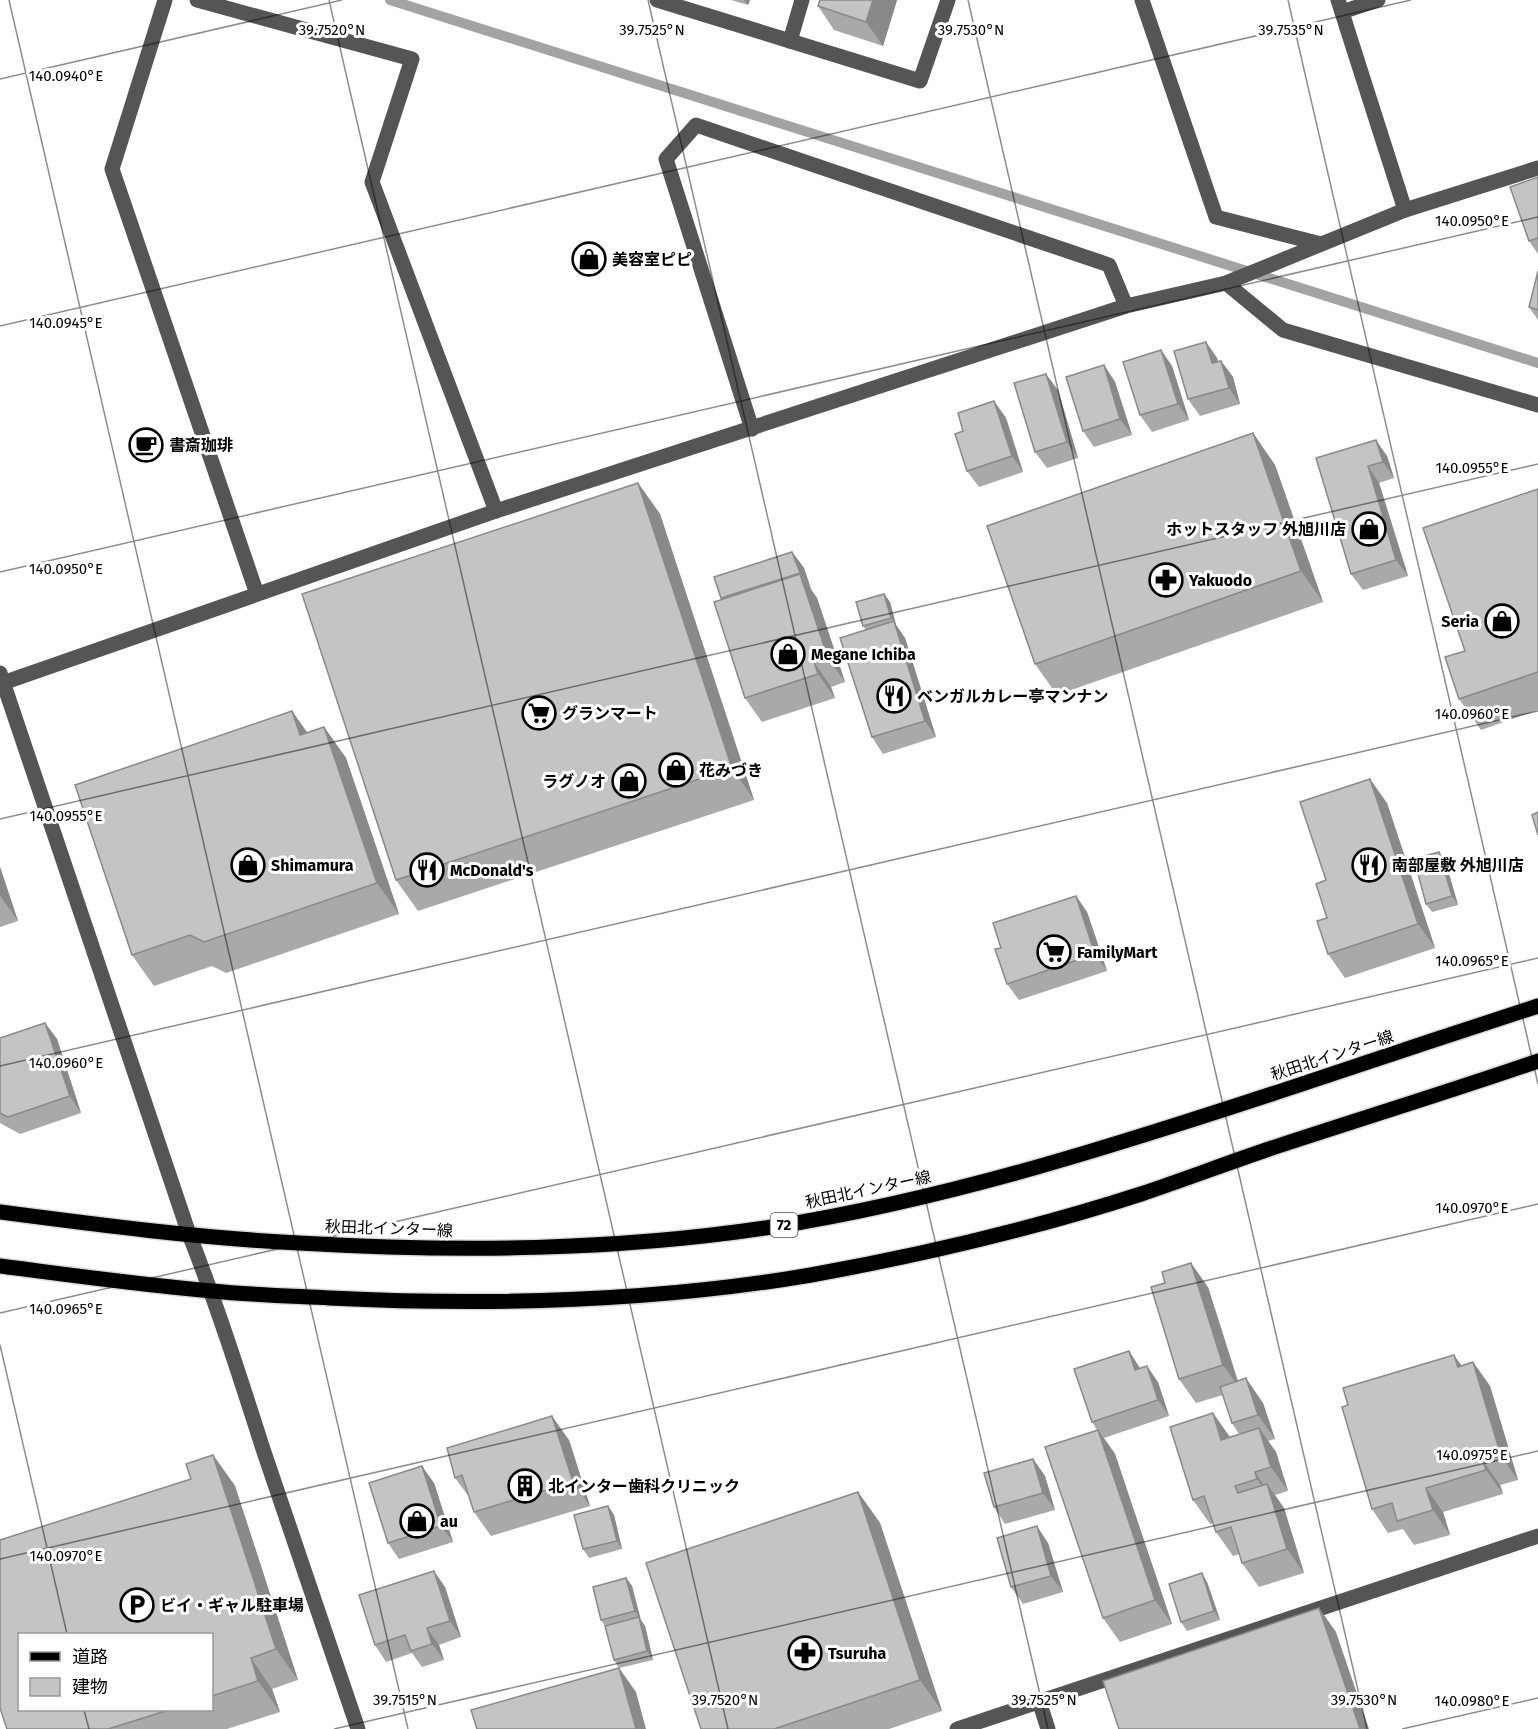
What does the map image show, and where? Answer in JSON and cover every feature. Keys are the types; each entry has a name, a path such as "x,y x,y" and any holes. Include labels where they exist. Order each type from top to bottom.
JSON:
{"main road":[{"name":"秋田北インター線","path":"0,1212 189,1234 296,1243 430,1248 500,1249 595,1245 692,1237 771,1227 857,1212 963,1188 1048,1165 1185,1123 1538,1006"},
{"path":"0,1266 211,1291 399,1301 470,1303 533,1301 644,1295 731,1287 897,1258 1066,1216 1140,1194 1538,1061"}],"street":[{"path":"165,0 112,170 257,594"},
{"path":"197,0 412,59 372,182 496,511"},
{"path":"657,0 920,81 948,0"},
{"path":"790,41 802,0"},
{"path":"1142,0 1216,217 1320,244"},
{"path":"1378,0 1340,6 1405,210"},
{"path":"752,429 666,159 696,124 1109,264 1126,306"},
{"path":"358,1729 211,1291 189,1234 1,680 496,511 1126,306 1227,282 1405,210 1538,168"},
{"path":"1227,282 1284,330 1538,405"},
{"path":"957,1729 1538,1536"},
{"path":"1039,1701 1048,1729"}],"building":[{"path":"820,0 873,0 866,22 818,6"},
{"path":"1538,177 1538,238 1529,241 1510,187"},
{"path":"1538,271 1538,310 1529,307"},
{"path":"1206,342 1212,363 1221,361 1229,388 1188,399 1174,351"},
{"path":"1161,350 1178,404 1140,415 1123,362"},
{"path":"1104,365 1120,419 1083,431 1066,377"},
{"path":"1046,374 1067,442 1035,452 1014,383"},
{"path":"994,401 1012,456 967,471 955,434 963,431 958,413"},
{"name":"Yakuodo","path":"1253,433 1301,571 1035,664 987,526"},
{"name":"ホットスタッフ 外旭川店","path":"1376,440 1383,462 1368,466 1396,560 1351,574 1316,458"},
{"name":"グランマート","path":"638,483 732,768 396,880 302,594"},
{"name":"Seria","path":"1538,489 1538,672 1459,699 1445,657 1465,651 1423,528"},
{"path":"792,552 800,573 721,598 714,577"},
{"name":"Megane Ichiba","path":"800,574 828,658 814,662 818,674 745,698 714,602"},
{"path":"884,594 891,618 863,626 856,602"},
{"name":"ベンガルカレー亭マンナン","path":"894,621 925,721 872,737 840,638"},
{"name":"Shimamura","path":"292,711 300,735 324,727 377,883 204,942 190,935 132,955 75,785"},
{"name":"南部屋敷 外旭川店","path":"1370,779 1418,924 1328,954 1317,921 1327,918 1316,884 1326,880 1300,802"},
{"path":"1538,812 1538,835 1532,815"},
{"path":"1439,852 1452,896 1426,904 1414,859"},
{"name":"FamilyMart","path":"1076,896 1095,954 1007,984 995,949 1001,948 993,923"},
{"path":"45,1023 70,1096 8,1117 0,1113 0,1038"},
{"path":"1191,1263 1223,1365 1179,1379 1151,1287 1165,1283 1162,1272"},
{"path":"1129,1351 1135,1370 1147,1366 1158,1400 1092,1422 1074,1369"},
{"path":"1454,1355 1458,1367 1473,1362 1501,1456 1483,1461 1486,1470 1426,1488 1433,1510 1397,1521 1392,1503 1372,1509 1342,1407 1348,1405 1343,1388"},
{"path":"1246,1378 1258,1415 1232,1423 1220,1387"},
{"path":"1213,1413 1221,1440 1259,1428 1271,1467 1255,1472 1257,1479 1235,1486 1238,1493 1267,1484 1287,1549 1242,1563 1231,1527 1216,1532 1204,1496 1193,1500 1170,1427"},
{"path":"552,1416 573,1482 474,1512 462,1475 455,1478 447,1448"},
{"path":"1098,1430 1155,1600 1103,1618 1045,1447"},
{"name":"ビイ・ギャル駐車場","path":"213,1455 276,1649 251,1658 258,1681 213,1696 213,1633 18,1633 18,1711 166,1711 108,1729 7,1729 0,1708 0,1540 191,1479 186,1464"},
{"path":"1033,1459 1043,1493 994,1507 984,1473"},
{"name":"au","path":"422,1466 441,1526 388,1543 369,1483"},
{"name":"Tsuruha","path":"858,1492 920,1680 774,1729 701,1729 646,1563"},
{"path":"608,1506 617,1541 583,1549 574,1515"},
{"path":"1037,1526 1051,1576 1011,1587 997,1538"},
{"path":"434,1571 450,1621 427,1628 432,1644 411,1651 405,1635 375,1645 359,1595"},
{"path":"1202,1573 1214,1611 1181,1622 1169,1584"},
{"path":"626,1578 635,1611 601,1620 593,1587"},
{"path":"1319,1608 1360,1729 1119,1729 1103,1681"},
{"path":"639,1617 647,1651 614,1660 605,1626"},
{"path":"619,1668 636,1729 477,1729 471,1710"}],"waterway":[{"path":"390,0 1538,363"}],"place":[{"name":"美容室ピピ","path":"589,259"},
{"name":"書斎珈琲","path":"146,445"},
{"name":"ホットスタッフ 外旭川店","path":"1369,529"},
{"name":"Yakuodo","path":"1166,580"},
{"name":"Seria","path":"1502,621"},
{"name":"Megane Ichiba","path":"788,654"},
{"name":"ベンガルカレー亭マンナン","path":"894,696"},
{"name":"グランマート","path":"539,713"},
{"name":"花みづき","path":"676,770"},
{"name":"ラグノオ","path":"629,781"},
{"name":"Shimamura","path":"248,865"},
{"name":"南部屋敷 外旭川店","path":"1369,865"},
{"name":"McDonald's","path":"427,870"},
{"name":"FamilyMart","path":"1054,952"},
{"name":"北インター歯科クリニック","path":"525,1486"},
{"name":"au","path":"417,1521"},
{"name":"ビイ・ギャル駐車場","path":"137,1605"},
{"name":"Tsuruha","path":"805,1653"}]}
